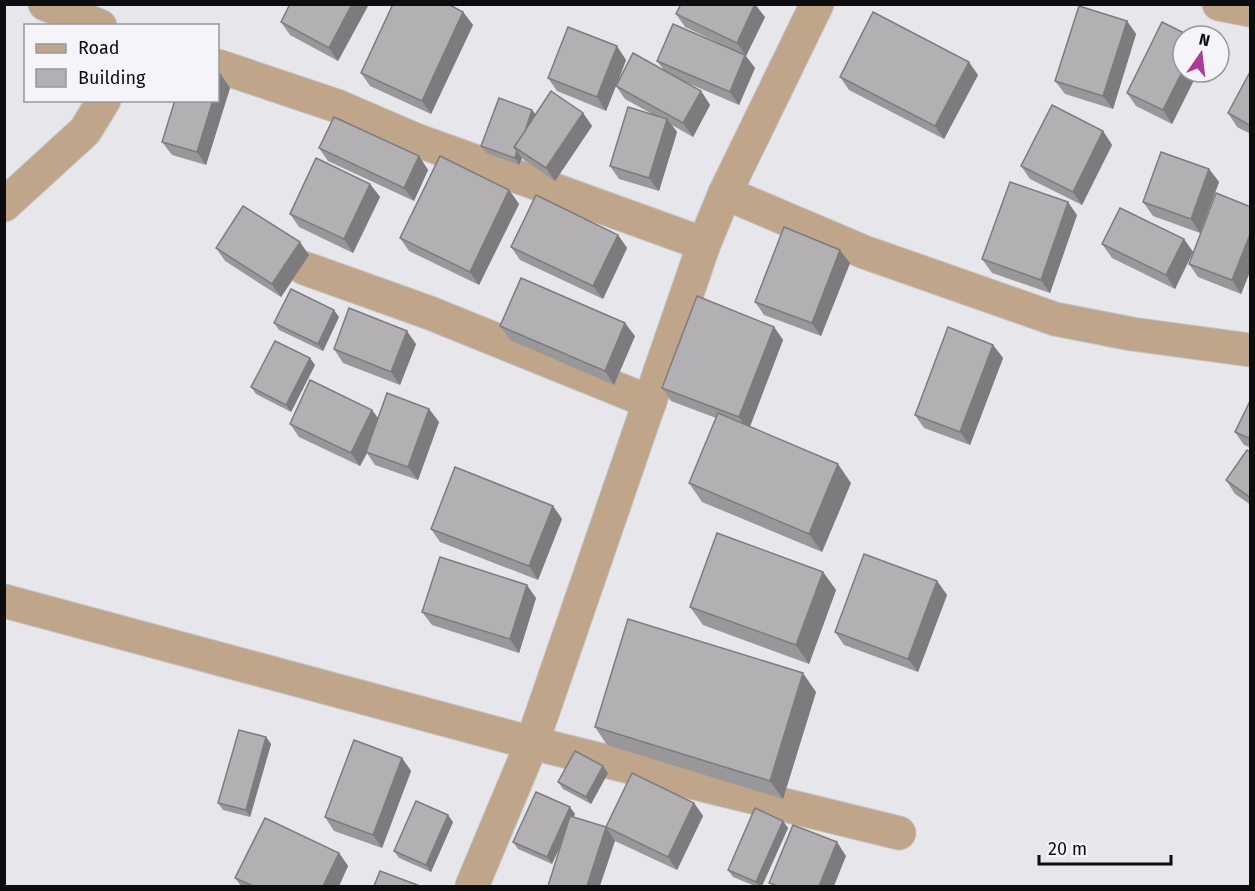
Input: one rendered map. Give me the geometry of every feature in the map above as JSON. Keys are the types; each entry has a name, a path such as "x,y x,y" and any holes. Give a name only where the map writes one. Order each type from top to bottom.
{"street":[{"path":"45,4 95,24"},
{"path":"472,886 532,743 704,244 725,194 817,4"},
{"path":"1219,4 1251,10"},
{"path":"219,66 337,106 416,140 704,244"},
{"path":"4,205 85,131 103,102"},
{"path":"725,194 864,252 1055,319 1132,334 1251,350"},
{"path":"304,268 430,313 650,402"},
{"path":"4,601 532,743 898,833"}],"building":[{"path":"290,4 352,4 329,48 281,22"},
{"path":"393,4 448,4 463,12 422,101 361,73"},
{"path":"681,4 755,4 737,43 676,14"},
{"path":"1079,6 1127,21 1103,96 1055,81"},
{"path":"873,12 969,62 935,126 840,77"},
{"path":"1162,22 1171,26 1171,84 1176,84 1163,110 1127,93"},
{"path":"673,24 745,55 730,92 657,61"},
{"path":"568,27 617,46 597,97 548,78"},
{"path":"633,53 701,91 683,123 616,86"},
{"path":"1251,70 1251,126 1228,113"},
{"path":"551,91 583,113 546,168 514,147"},
{"path":"499,98 532,110 525,131 514,147 517,151 515,158 481,146"},
{"path":"174,102 212,102 197,152 162,142"},
{"path":"1052,105 1103,131 1073,192 1021,166"},
{"path":"628,107 667,119 649,178 610,166"},
{"path":"334,117 419,156 404,188 319,148"},
{"path":"1161,152 1209,169 1191,219 1143,202"},
{"path":"440,156 509,190 470,272 400,238"},
{"path":"316,158 370,184 344,239 290,214"},
{"path":"1010,182 1068,202 1041,280 982,259"},
{"path":"1216,193 1251,207 1251,232 1232,280 1189,264"},
{"path":"536,195 618,235 593,286 511,247"},
{"path":"243,206 300,242 272,284 216,248"},
{"path":"1120,208 1184,239 1166,275 1102,244"},
{"path":"784,227 840,250 812,323 755,302"},
{"path":"521,278 625,323 605,371 500,326"},
{"path":"291,289 334,310 318,344 274,323"},
{"path":"697,296 774,327 739,417 662,388"},
{"path":"349,308 407,331 391,372 334,349"},
{"path":"948,327 993,345 960,432 915,415"},
{"path":"275,341 310,358 286,405 251,387"},
{"path":"310,380 372,410 351,453 290,424"},
{"path":"387,393 429,409 408,467 366,452"},
{"path":"1251,399 1251,439 1235,432"},
{"path":"718,413 838,464 809,534 689,483"},
{"path":"1247,450 1251,453 1251,498 1226,480"},
{"path":"455,467 553,506 529,566 431,529"},
{"path":"717,533 823,572 796,645 690,607"},
{"path":"864,554 937,581 908,659 835,632"},
{"path":"440,557 527,585 510,639 422,612"},
{"path":"628,619 803,673 770,781 595,727"},
{"path":"239,730 266,737 246,810 218,803"},
{"path":"354,740 402,758 373,835 325,817"},
{"path":"575,751 603,766 586,797 558,782"},
{"path":"632,773 694,803 668,857 606,827"},
{"path":"536,792 570,807 547,857 513,842"},
{"path":"416,801 448,815 426,865 394,851"},
{"path":"755,808 783,821 756,882 728,870"},
{"path":"570,816 606,827 587,886 548,886"},
{"path":"265,818 339,853 323,886 253,886 235,878"},
{"path":"793,825 837,842 819,886 777,886 769,883"},
{"path":"380,871 420,886 374,886"}]}
